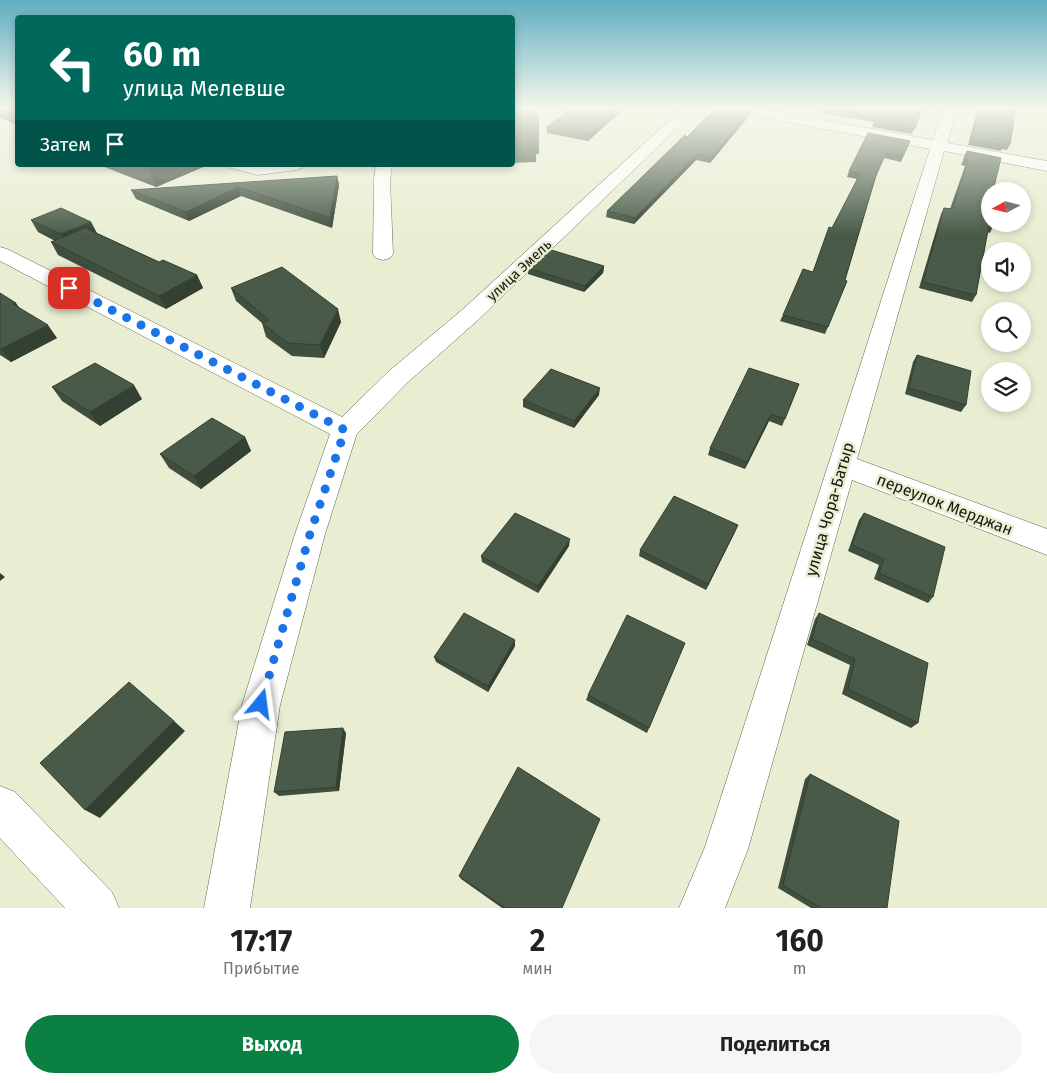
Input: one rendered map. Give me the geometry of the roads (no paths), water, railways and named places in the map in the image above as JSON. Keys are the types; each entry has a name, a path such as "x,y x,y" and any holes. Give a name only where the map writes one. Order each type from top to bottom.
{"street":[{"name":"улица Эмель","path":"345,430 398,377 470,315 646,150"},
{"name":"улица Чора-Батыр","path":"702,908 726,849 844,465 937,150"},
{"path":"962,150 1047,166"},
{"path":"245,167 258,170 281,167"},
{"path":"383,254 382,180 384,167"},
{"path":"0,253 345,430 310,534 261,704 227,908"},
{"name":"переулок Мерджан","path":"844,465 1047,542"},
{"path":"0,807 96,908"}]}
